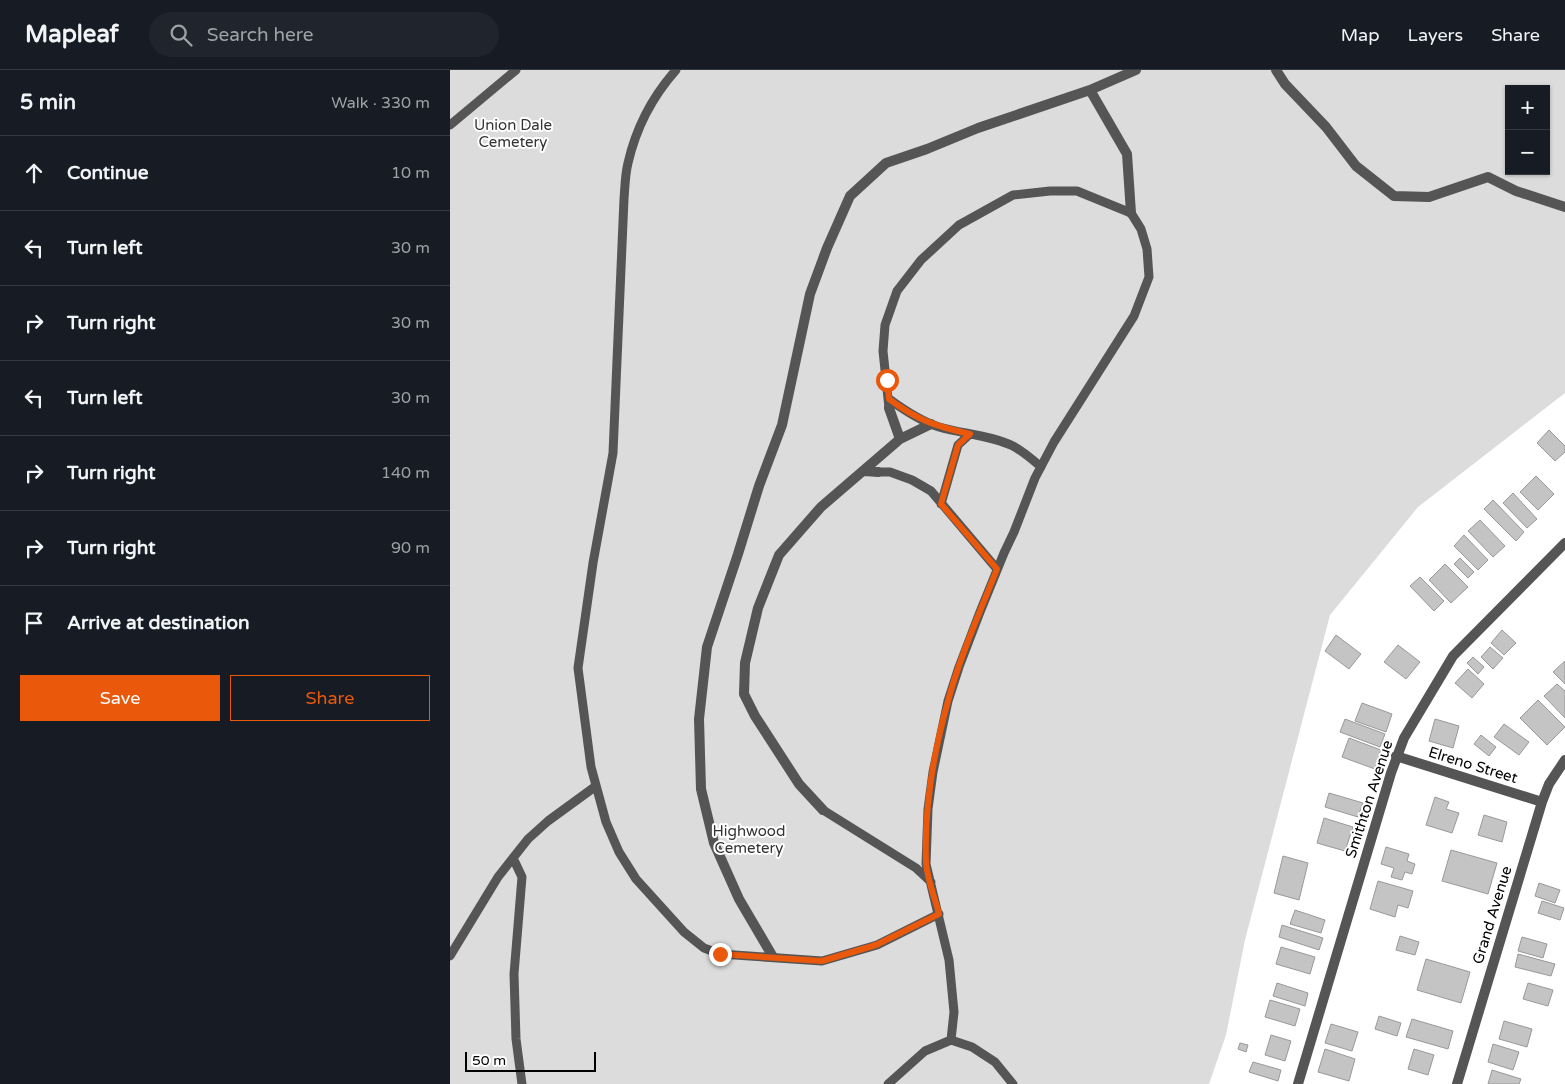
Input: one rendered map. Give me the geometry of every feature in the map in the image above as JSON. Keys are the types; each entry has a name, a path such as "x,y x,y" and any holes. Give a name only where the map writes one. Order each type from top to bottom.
{"street":[{"path":"773,957 739,899 714,843 701,789 699,719 706,647 759,486 782,425 810,294 827,248 850,196 886,163 978,128 1090,90 1136,70"},
{"path":"1276,70 1286,84 1326,127 1356,166 1394,196 1429,197 1488,177 1516,191 1565,207"},
{"path":"1090,90 1127,154 1132,213"},
{"path":"889,404 900,439"},
{"path":"823,810 799,784 755,716 744,694 745,663 758,608 779,555 821,507 900,439 931,424"},
{"path":"865,471 878,472"},
{"name":"Smithton Avenue","path":"1298,1084 1396,756 1404,738 1453,656 1565,544"},
{"name":"Elreno Street","path":"1396,756 1542,802"},
{"name":"Grand Avenue","path":"1458,1084 1542,802 1549,784 1565,760"}],"lane":[{"path":"450,125 516,70"},
{"path":"676,70 655,97 639,125 627,165 613,453 593,563 578,668 591,767 606,822 619,852 642,886 684,932 704,948 720,954 822,961 876,945 939,914"},
{"path":"951,1040 954,1012 949,960 926,864 928,809 948,701 959,667 997,569 1035,478 1041,467 1054,442 1134,316 1148,276 1147,248 1141,229 1132,213 1077,191 1050,191 1013,195 959,225 921,260 897,291 885,324 883,351 889,404 938,427 995,440 1012,446 1041,467"},
{"path":"941,504 958,445 970,434"},
{"path":"878,472 890,472 912,480 931,490 997,569"},
{"path":"450,956 488,894 528,839 548,821 596,786"},
{"path":"823,810 916,868 931,882"},
{"path":"513,858 522,877 514,974 516,1039 522,1084"},
{"path":"888,1084 925,1051 951,1040 972,1047 995,1062 1012,1084"}],"green space":[{"path":"450,70 1565,70 1565,393 1418,507 1330,615 1245,940 1226,1035 1209,1084 450,1084"}],"building":[{"path":"1549,430 1565,446 1565,452 1555,461 1537,443"},
{"path":"1536,476 1554,494 1538,510 1520,492"},
{"path":"1513,493 1537,519 1527,528 1503,503"},
{"path":"1493,500 1524,532 1516,541 1484,509"},
{"path":"1480,520 1505,546 1493,557 1468,531"},
{"path":"1464,535 1488,560 1478,570 1454,546"},
{"path":"1460,558 1474,572 1468,578 1454,564"},
{"path":"1445,564 1468,587 1451,603 1429,580"},
{"path":"1420,577 1444,601 1434,611 1410,586"},
{"path":"1502,630 1516,643 1504,655 1491,643"},
{"path":"1336,635 1361,654 1349,669 1325,651"},
{"path":"1398,645 1420,662 1406,679 1384,662"},
{"path":"1490,647 1503,658 1493,669 1481,657"},
{"path":"1473,657 1484,667 1478,674 1467,663"},
{"path":"1565,661 1565,684 1553,672"},
{"path":"1468,669 1484,684 1472,698 1455,683"},
{"path":"1557,684 1565,691 1565,718 1544,696"},
{"path":"1538,700 1565,727 1547,745 1520,718"},
{"path":"1362,703 1392,714 1386,732 1355,721"},
{"path":"1345,719 1385,734 1380,747 1340,732"},
{"path":"1435,719 1459,726 1453,748 1429,741"},
{"path":"1504,724 1529,742 1519,755 1494,737"},
{"path":"1481,735 1496,747 1489,756 1474,744"},
{"path":"1349,738 1381,750 1375,769 1342,757"},
{"path":"1329,793 1363,803 1358,817 1325,807"},
{"path":"1435,797 1449,802 1446,809 1459,813 1452,833 1426,825"},
{"path":"1484,815 1507,822 1502,842 1478,835"},
{"path":"1324,818 1353,827 1345,851 1317,843"},
{"path":"1386,847 1409,854 1407,861 1415,864 1412,874 1405,872 1402,880 1391,877 1394,868 1381,864"},
{"path":"1451,850 1497,863 1488,894 1442,881"},
{"path":"1283,856 1308,863 1299,900 1274,893"},
{"path":"1378,881 1413,891 1408,908 1398,905 1395,917 1370,909"},
{"path":"1539,883 1560,890 1555,903 1535,896"},
{"path":"1542,901 1564,908 1560,920 1538,913"},
{"path":"1295,910 1325,920 1321,933 1290,924"},
{"path":"1282,925 1323,938 1319,950 1279,937"},
{"path":"1400,936 1419,942 1415,955 1396,950"},
{"path":"1522,937 1547,944 1543,958 1518,951"},
{"path":"1281,947 1315,957 1310,974 1276,964"},
{"path":"1518,954 1555,964 1551,976 1515,967"},
{"path":"1426,959 1470,972 1461,1003 1417,990"},
{"path":"1277,983 1308,993 1305,1006 1273,996"},
{"path":"1528,983 1553,990 1548,1006 1523,999"},
{"path":"1270,1000 1300,1009 1295,1026 1265,1017"},
{"path":"1379,1016 1401,1023 1397,1036 1375,1029"},
{"path":"1412,1019 1453,1031 1448,1049 1406,1037"},
{"path":"1504,1021 1532,1029 1527,1047 1499,1039"},
{"path":"1331,1024 1358,1032 1352,1051 1325,1043"},
{"path":"1271,1035 1291,1041 1285,1061 1265,1055"},
{"path":"1240,1043 1248,1045 1246,1052 1238,1049"},
{"path":"1493,1044 1519,1052 1513,1070 1488,1062"},
{"path":"1325,1049 1355,1059 1349,1081 1318,1072"},
{"path":"1414,1049 1434,1055 1428,1075 1408,1069"},
{"path":"1253,1062 1281,1070 1278,1081 1249,1072"},
{"path":"1492,1070 1521,1079 1519,1084 1488,1084"}],"route":[{"path":"720,954 822,961 876,945 939,914 926,864 928,809 933,772 948,701 959,667 997,569 941,504 958,445 970,434 938,427 898,406 889,399 887,380"}],"park label":[{"name":"Union Dale Cemetery","path":"513,134"},
{"name":"Highwood Cemetery","path":"749,840"}]}
